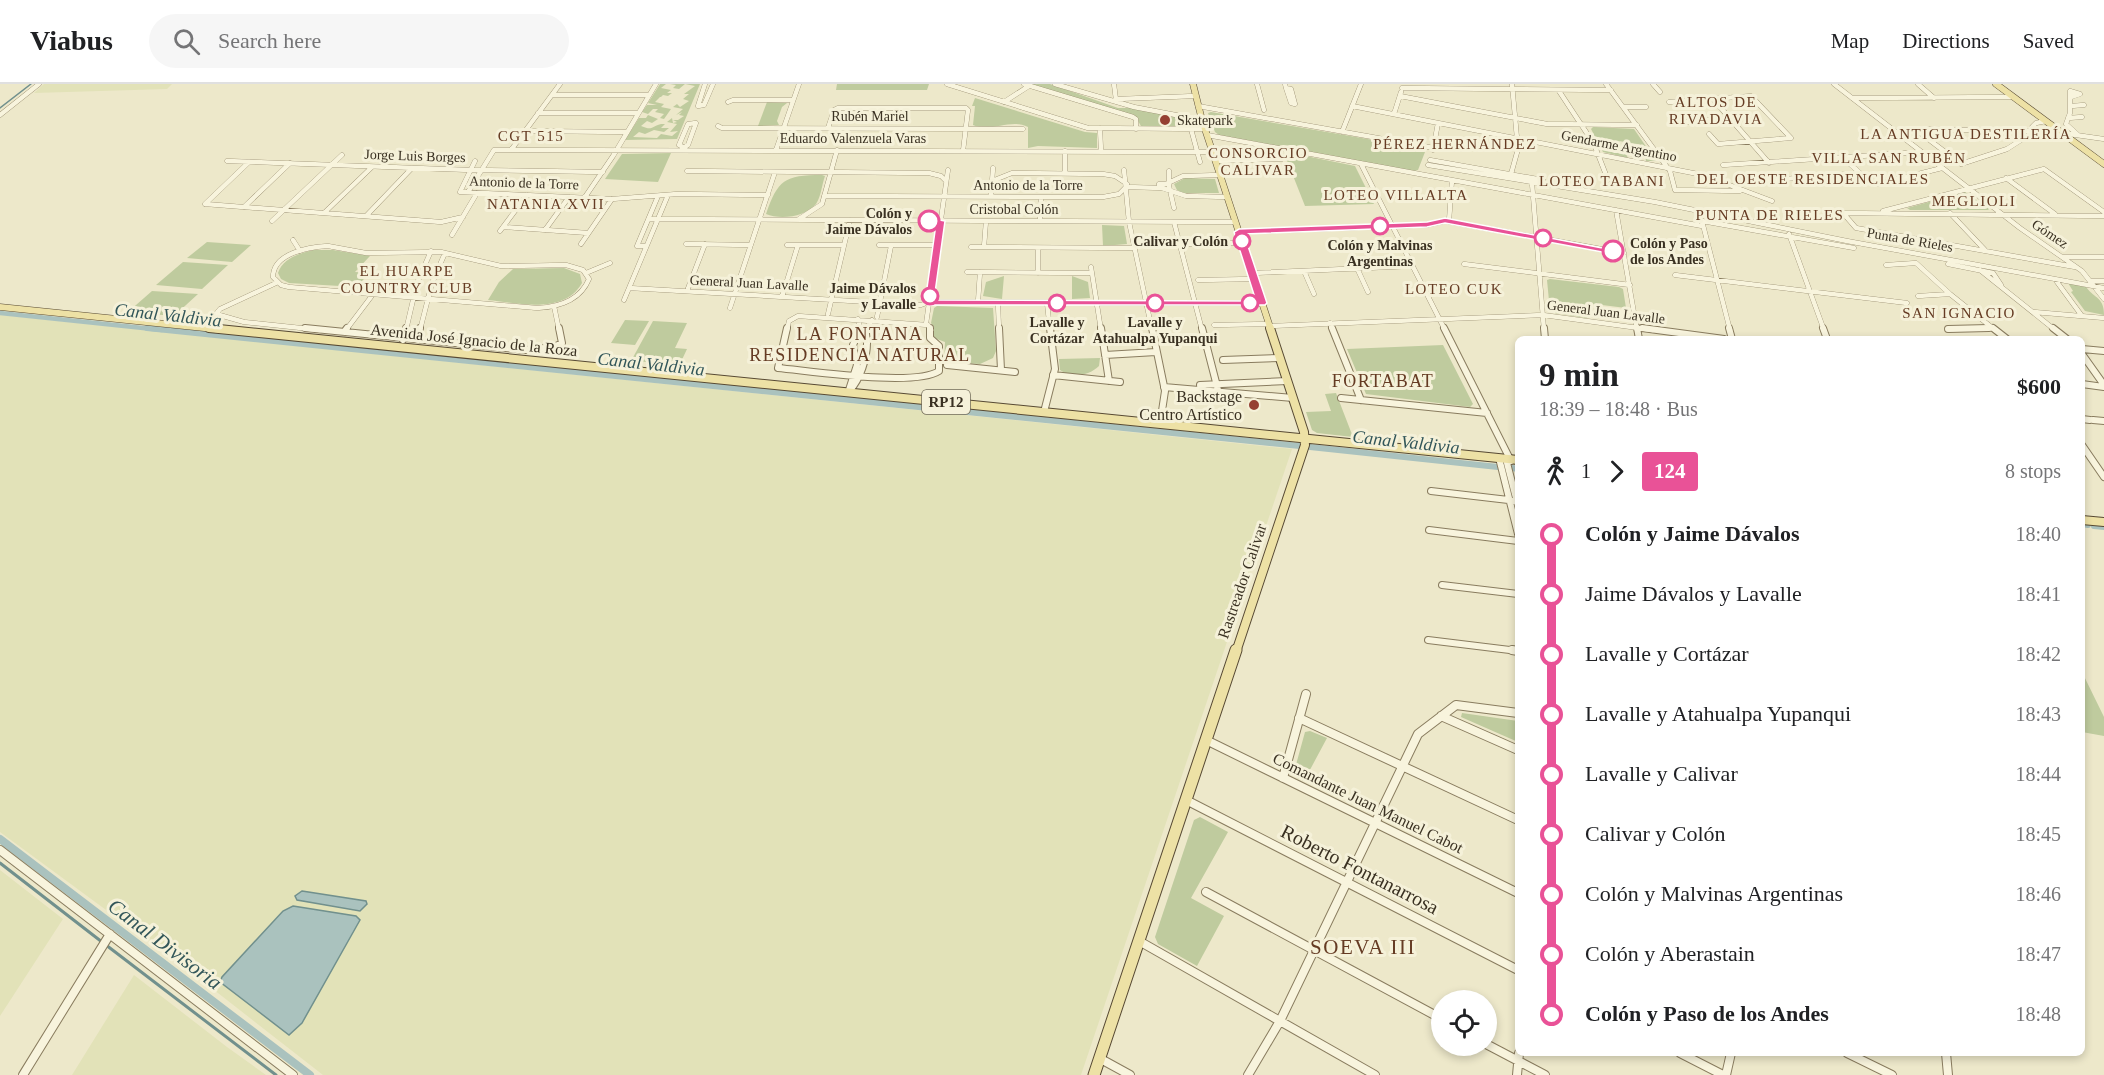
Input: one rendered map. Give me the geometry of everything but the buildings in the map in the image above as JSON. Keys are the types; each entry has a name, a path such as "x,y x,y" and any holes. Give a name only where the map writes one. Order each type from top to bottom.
{"main road":[{"name":"Rastreador Calivar","path":"1094,1075 1303,449 1304,439 1293,398 1191,84"},
{"path":"1996,84 2043,122 2104,164"},
{"name":"Avenida José Ignacio de la Roza","path":"0,307 403,342 1507,463"},
{"path":"2085,518 2104,520"}],"street":[{"path":"0,116 39,84"},
{"path":"511,150 560,84"},
{"path":"585,197 603,172 656,84"},
{"path":"705,84 698,106 705,104 712,84"},
{"path":"776,150 799,84"},
{"path":"947,84 1086,128 1191,129 1424,176 1702,224"},
{"path":"1055,84 1202,120"},
{"path":"1114,84 1116,100"},
{"path":"1257,84 1264,110"},
{"path":"1342,132 1361,84"},
{"path":"1511,174 1518,149 1512,84"},
{"path":"1606,84 1667,168 1675,190 1746,191"},
{"path":"1653,84 1660,92"},
{"name":"Gómez","path":"1834,84 2001,214 2078,268 2104,299"},
{"path":"1918,84 1934,98"},
{"path":"1004,102 1027,85 1133,117 1136,119 1136,129"},
{"path":"1394,114 1403,86 1449,89 1611,90"},
{"path":"1449,89 1450,106"},
{"path":"1559,91 1600,154 1608,180"},
{"path":"552,95 649,95"},
{"path":"1116,100 1195,96"},
{"path":"1400,96 1547,124 1637,125"},
{"path":"1669,102 1751,96 1791,138 1718,144 1709,134"},
{"path":"1852,98 2013,97"},
{"path":"2070,97 2071,106 2066,124 2076,130 2078,135"},
{"path":"1713,99 1770,163"},
{"path":"728,102 793,100"},
{"path":"2071,106 2084,105"},
{"path":"1198,106 1434,148"},
{"name":"Gendarme Argentino","path":"1352,106 1703,175 1772,201"},
{"path":"1623,107 1646,107"},
{"path":"828,128 836,108 966,108 968,110 963,151"},
{"path":"538,113 638,113"},
{"path":"2068,118 2082,117"},
{"path":"1686,122 1730,118"},
{"path":"2032,130 2028,136 2007,149 1963,163 1918,129 2032,130 2037,129 2043,122"},
{"path":"696,123 687,146 682,148 679,145 688,124 696,123"},
{"path":"1424,176 1434,148 1438,123"},
{"name":"Rubén Mariel","path":"718,126 1023,129"},
{"path":"1100,128 1101,151"},
{"path":"1191,129 1200,162"},
{"path":"525,131 626,132"},
{"path":"2062,133 2104,139"},
{"name":"Eduardo Valenzuela Varas","path":"479,171 494,150 615,152 682,148 1212,152"},
{"path":"1215,161 1282,159 1277,148"},
{"path":"793,220 817,209 824,196 837,150"},
{"path":"1065,151 1065,173"},
{"path":"1724,165 1921,152"},
{"path":"272,221 342,155"},
{"path":"1760,181 1860,174 1842,157"},
{"name":"Jorge Luis Borges","path":"227,161 479,171 603,172"},
{"path":"470,170 475,161"},
{"path":"249,162 205,204 441,222 463,217"},
{"path":"1429,162 1544,180"},
{"name":"Punta de Rieles","path":"1429,162 1520,178 1532,183 1655,202 1787,229 2092,283 2104,288"},
{"path":"244,207 290,163"},
{"path":"1361,164 1487,413 1507,463 1515,502 1431,491"},
{"path":"324,213 372,167"},
{"path":"366,216 412,168"},
{"path":"991,196 993,168"},
{"path":"1878,184 1942,168"},
{"path":"1875,213 2044,169 2104,214"},
{"name":"Antonio de la Torre","path":"470,170 460,192 612,199 668,195 768,195"},
{"path":"926,322 948,170"},
{"path":"1124,170 1129,222 1164,387 1160,424"},
{"path":"468,192 479,171"},
{"path":"687,171 929,173 940,176 946,181"},
{"path":"1169,171 1174,208"},
{"path":"730,308 775,172"},
{"path":"992,181 1009,174 1106,174 1118,178 1125,186"},
{"path":"1125,186 1163,184 1183,176 1220,175"},
{"path":"2006,178 2055,215"},
{"path":"1449,221 1452,180"},
{"path":"1532,183 1545,336"},
{"name":"Antonio de la Torre","path":"824,196 1108,197 1119,194 1125,186 1162,188 1186,196 1227,197"},
{"path":"452,235 459,227 467,206 477,193"},
{"path":"527,195 502,229 588,233"},
{"path":"624,300 668,195"},
{"path":"545,230 569,196"},
{"path":"646,246 637,246 658,196"},
{"path":"1040,221 1041,197"},
{"path":"581,244 612,199"},
{"path":"1616,210 1638,336"},
{"path":"2078,268 1856,228 1843,213 2104,214"},
{"path":"1950,213 1986,252"},
{"name":"Cristobal Colón","path":"648,219 1235,222"},
{"path":"828,314 850,220"},
{"path":"1702,224 1706,220 1854,248"},
{"path":"984,248 986,221"},
{"path":"1239,232 1392,226 1449,221 1624,254"},
{"path":"1174,222 1218,387"},
{"path":"1702,224 1731,336"},
{"path":"1787,229 1826,336"},
{"path":"293,240 300,251"},
{"path":"1189,244 1242,243"},
{"path":"686,244 751,245"},
{"path":"687,291 705,244"},
{"path":"787,245 844,245"},
{"path":"782,297 798,245"},
{"path":"879,246 937,245"},
{"path":"328,246 366,253 431,251 445,252 484,264 573,266 586,273 589,279 582,293 570,301 554,306 532,308 288,287 276,283 272,276 275,267 283,259 300,251 328,246"},
{"path":"856,376 867,345 865,330 874,318 879,303 891,246"},
{"path":"971,247 1134,248"},
{"path":"1038,248 1038,273"},
{"path":"403,342 417,283 431,251"},
{"path":"403,342 418,333 445,252"},
{"path":"2063,257 2104,257"},
{"path":"586,273 610,263"},
{"path":"1886,265 1916,263 1950,294 2004,336"},
{"path":"1464,264 1630,285"},
{"path":"1948,264 1993,273 2006,293"},
{"path":"1198,280 1304,271 1413,266"},
{"path":"1358,268 1368,292"},
{"path":"967,272 1038,273 1091,270 1109,381"},
{"path":"1980,270 2006,293 2063,336"},
{"path":"1304,271 1314,294"},
{"path":"978,302 980,272"},
{"path":"1675,275 1907,303"},
{"path":"2092,283 2104,281"},
{"path":"2057,282 2082,316"},
{"path":"276,283 220,309 216,314 244,322 344,332 403,342 515,349 561,345 563,341 554,306"},
{"name":"General Juan Lavalle","path":"629,288 921,305 929,302 1262,303"},
{"path":"344,332 374,293"},
{"path":"1918,296 1950,294"},
{"path":"998,303 1001,370"},
{"path":"1044,412 1054,369 1047,303"},
{"path":"2031,312 2104,318"},
{"name":"General Juan Lavalle","path":"1214,326 1543,315 1702,336"},
{"path":"803,316 874,318 926,322 930,327 930,338 939,346 940,367 935,374 926,377 907,375 895,379 856,376 781,369 777,364 789,321 793,318 803,316"},
{"path":"849,391 854,387 856,376 857,365 853,345 860,330 858,319"},
{"path":"1330,323 1361,400"},
{"path":"1948,329 1995,328"},
{"path":"2085,349 2104,351"},
{"path":"1105,355 1156,352"},
{"path":"1223,360 1280,358"},
{"path":"2085,358 2104,386"},
{"path":"947,365 1015,372"},
{"path":"1053,375 1120,382"},
{"path":"1164,387 1218,387 1287,381"},
{"path":"2085,384 2104,386"},
{"path":"1218,387 1293,398"},
{"path":"1341,398 1487,413"},
{"path":"2085,419 2104,421"},
{"path":"2085,449 2104,477"},
{"path":"1429,531 1515,541"},
{"path":"1442,585 1515,594"},
{"path":"1428,640 1515,651"},
{"path":"1283,778 1306,694"},
{"path":"1248,1075 1280,1021 1315,951 1418,734 1456,705 1515,713"},
{"path":"1442,716 1515,749"},
{"path":"1299,718 1515,819"},
{"name":"Comandante Juan Manuel Cabot","path":"1206,740 1515,891"},
{"name":"Roberto Fontanarrosa","path":"1186,800 1515,968"},
{"path":"0,850 293,1075"},
{"path":"1206,892 1431,1013"},
{"path":"23,1075 110,934"},
{"path":"1139,940 1375,1075"},
{"path":"1497,1048 1515,1055"},
{"path":"1686,1056 1725,1075 1730,1056"},
{"path":"1853,1056 1892,1075"},
{"path":"1946,1056 1948,1075"},
{"path":"1517,1075 1519,1057 1545,1075"},
{"path":"1100,1058 1130,1075"}],"green space":[{"path":"44,84 172,84 167,89 34,93"},
{"path":"660,84 666,84 661,88 671,90 667,93 672,93 668,96 663,95 655,102 664,104 661,107 671,109 664,119 660,118 664,114 655,112 658,109 653,109 648,114 642,112 647,105 657,105 648,103"},
{"path":"670,84 685,84 679,89 673,88 676,85"},
{"path":"685,84 700,84 677,139 625,140 639,118 646,118 648,115 658,119 652,123 647,121 641,126 650,128 665,124 661,128 669,128 664,132 654,130 645,134 639,132 633,137 657,138 661,134 672,136 678,131 670,132 677,124 667,122 672,118 673,123 677,122 673,120 684,116 679,115 682,112 676,115 683,109 673,107 677,104 680,107 689,101 683,99 689,94 684,94 695,86"},
{"path":"837,84 929,84 927,90 836,90"},
{"path":"1028,84 1050,84 1118,108 1132,108 1197,120 1198,126 1141,126 1135,116"},
{"path":"975,98 1085,132 1097,133 1097,148 1038,146 1028,148 1028,127 1015,124 987,127 973,125 975,106 972,106"},
{"path":"767,102 787,103 782,107 777,121 779,125 758,126"},
{"path":"1208,113 1420,148 1425,152 1418,170 1414,171 1219,135 1215,132"},
{"path":"1593,127 1634,129 1656,161 1646,161 1643,145 1619,141 1628,158 1603,152 1591,129"},
{"path":"671,153 658,182 605,179 622,154"},
{"path":"1284,153 1355,166 1374,204 1305,206"},
{"path":"799,176 825,176 820,194 812,208 792,216 778,217 766,214 774,194 784,182"},
{"path":"1185,178 1215,179 1219,193 1182,193 1174,184"},
{"path":"1965,192 1989,209 1910,210 1907,208"},
{"path":"1102,225 1124,226 1127,244 1103,246"},
{"path":"207,242 251,245 232,262 187,258"},
{"path":"314,250 333,250 370,256 355,272 369,273 357,287 289,283 281,279 278,273 288,260"},
{"path":"183,262 228,265 202,289 156,285"},
{"path":"564,268 580,274 582,283 564,300 539,305 488,300 499,282 513,269"},
{"path":"1004,276 1002,299 983,296 986,282"},
{"path":"1072,276 1088,282 1090,298 1072,299"},
{"path":"1547,280 1619,287 1623,289 1626,308 1594,304 1585,307 1587,318 1554,313 1550,311"},
{"path":"2068,283 2086,287 2101,301 2104,315 2085,311 2071,292 2073,291"},
{"path":"152,291 198,294 174,316 128,312"},
{"path":"937,306 993,308 996,351 993,358 980,364 944,362 945,342 934,338 934,327 931,323 934,308"},
{"path":"0,315 1292,449 1081,1075 323,1075 200,979 0,832"},
{"path":"625,320 649,321 635,345 611,343"},
{"path":"653,321 687,323 675,348 687,349 680,364 631,361"},
{"path":"1443,345 1473,404 1470,407 1366,394 1347,349"},
{"path":"1100,358 1099,366 1085,374 1075,375 1060,370 1059,359"},
{"path":"1336,393 1353,437 1317,433 1312,430 1306,412 1331,411 1325,394"},
{"path":"2085,678 2104,717 2104,736 2085,733"},
{"path":"1462,713 1515,721 1515,741 1461,717"},
{"path":"1310,731 1327,738 1304,781 1297,778 1294,772 1305,732"},
{"path":"1200,817 1228,832 1191,898 1224,916 1197,966 1158,944 1155,937 1194,820"},
{"path":"0,870 63,919 0,1016"},
{"path":"134,975 227,1047 266,1075 72,1075"}],"water":[{"path":"302,891 366,901 367,904 360,911 297,900 295,896"},
{"path":"293,906 356,916 360,920 302,1023 289,1035 220,982 222,977 283,911"}],"waterway":[{"path":"0,108 31,84"},
{"name":"Canal Valdivia","path":"0,313 162,330"},
{"name":"Canal Valdivia","path":"147,328 1300,446"},
{"name":"Canal Valdivia","path":"1310,447 1498,467"},
{"name":"Canal Valdivia","path":"2094,526 2104,527"},
{"name":"Canal Divisoria","path":"0,839 310,1075"},
{"path":"0,863 102,942"},
{"path":"106,945 276,1075"}],"bus line":[{"name":"124","path":"929,221 940,221 929,302 1262,303 1239,232 1427,225 1445,221 1613,251"}],"place":[{"name":"Skatepark","path":"1165,120"},
{"name":"Colón y Jaime Dávalos","path":"929,221"},
{"name":"Colón y Malvinas Argentinas","path":"1380,226"},
{"name":"Calivar y Colón","path":"1242,241"},
{"name":"Colón y Paso de los Andes","path":"1613,251"},
{"name":"Jaime Dávalos y Lavalle","path":"930,296"},
{"name":"Lavalle y Cortázar","path":"1057,303"},
{"name":"Lavalle y Atahualpa Yupanqui","path":"1155,303"},
{"name":"Backstage Centro Artístico","path":"1254,405"}],"district":[{"name":"ALTOS DE RIVADAVIA","path":"1716,110"},
{"name":"LA ANTIGUA DESTILERÍA","path":"1966,134"},
{"name":"CGT 515","path":"531,136"},
{"name":"PÉREZ HERNÁNDEZ","path":"1455,144"},
{"name":"VILLA SAN RUBÉN","path":"1889,158"},
{"name":"CONSORCIO CALIVAR","path":"1258,162"},
{"name":"DEL OESTE RESIDENCIALES","path":"1813,179"},
{"name":"LOTEO TABANI","path":"1602,181"},
{"name":"LOTEO VILLALTA","path":"1396,195"},
{"name":"MEGLIOLI","path":"1974,201"},
{"name":"NATANIA XVII","path":"546,204"},
{"name":"PUNTA DE RIELES","path":"1770,215"},
{"name":"EL HUARPE COUNTRY CLUB","path":"407,280"},
{"name":"LOTEO CUK","path":"1454,289"},
{"name":"SAN IGNACIO","path":"1959,313"},
{"name":"LA FONTANA RESIDENCIA NATURAL","path":"860,344"},
{"name":"FORTABAT","path":"1383,381"},
{"name":"SOEVA III","path":"1363,947"}]}
